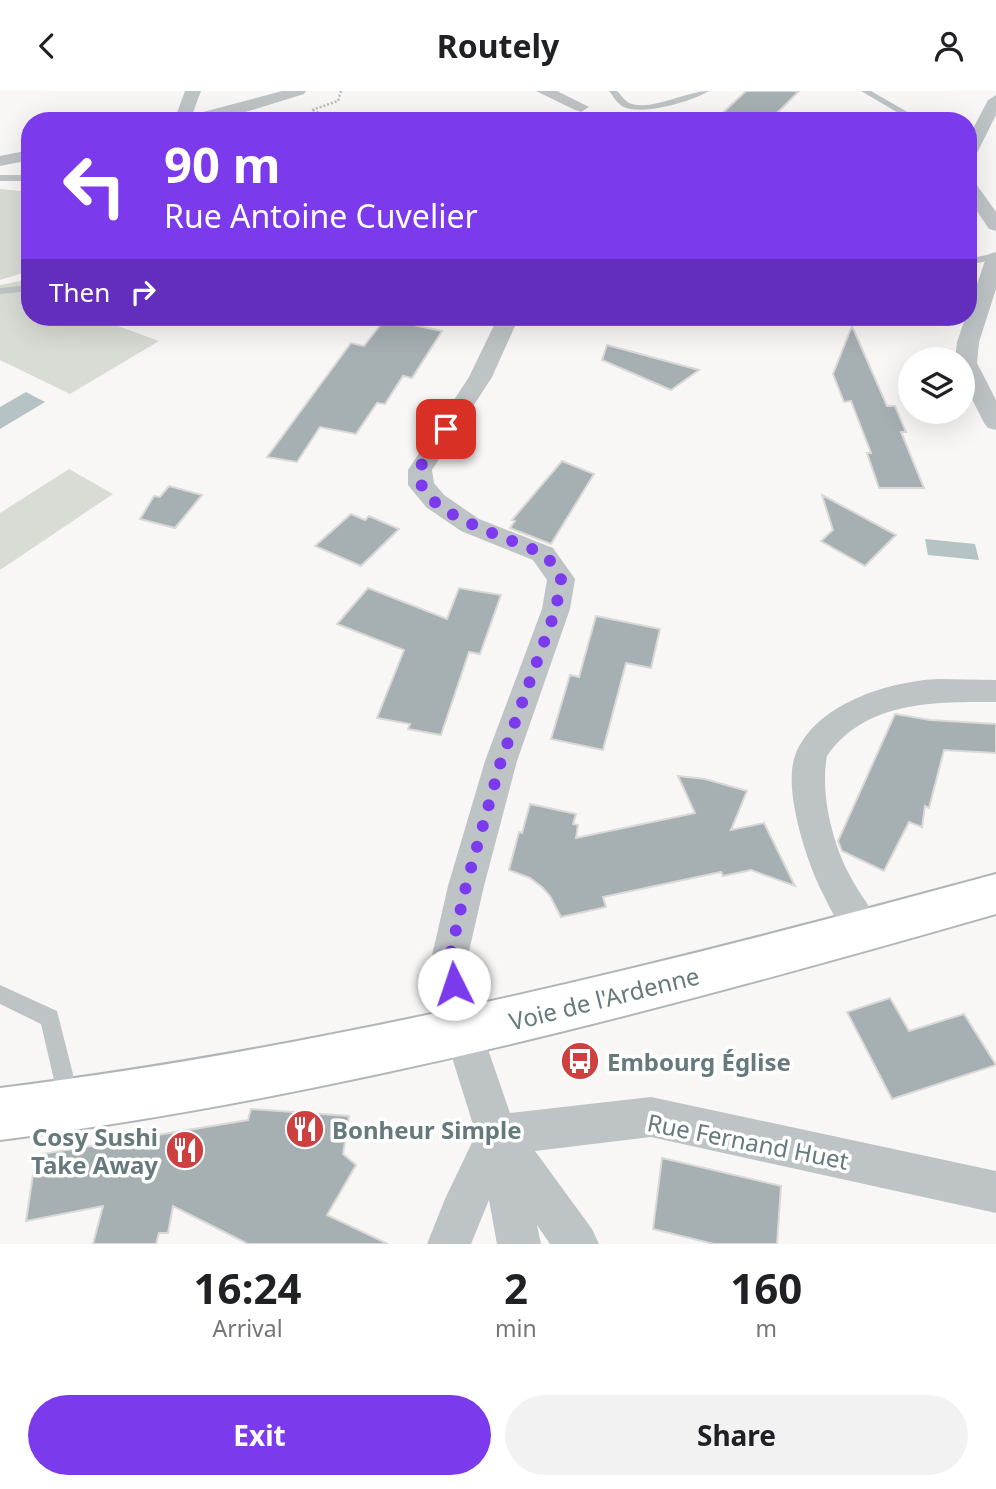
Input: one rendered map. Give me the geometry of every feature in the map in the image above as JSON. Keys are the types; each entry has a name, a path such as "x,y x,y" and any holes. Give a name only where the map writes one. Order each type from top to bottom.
{"main road":[{"name":"Voie de l'Ardenne","path":"0,1114 173,1090 463,1032 613,997 996,894"}],"street":[{"path":"183,112 193,91"},
{"path":"230,112 298,91"},
{"path":"544,91 581,112"},
{"path":"586,112 597,91"},
{"path":"977,135 996,100"},
{"path":"0,161 21,157"},
{"path":"977,198 996,225"},
{"path":"977,315 996,257"},
{"path":"505,326 499,346 474,390 432,448 420,470 421,485 435,501 470,525 543,554 561,579 556,609 501,761 466,886 449,960 463,1032 498,1136 519,1244"},
{"path":"973,326 966,363 996,423"},
{"path":"865,931 831,874 811,802 810,759 819,740 838,722 904,694 996,691"},
{"name":"Rue Fernand Huet","path":"498,1136 651,1117 996,1192"},
{"path":"449,1244 460,1214 498,1136"},
{"path":"498,1136 577,1244"}],"lane":[{"path":"613,91 625,105 641,108 705,91"},
{"path":"866,91 903,112"},
{"path":"0,178 21,178"},
{"path":"977,259 996,257"},
{"path":"0,291 21,289"},
{"path":"0,994 50,1018 69,1105"}],"path":[{"path":"313,110 317,112"}],"shaded area":[{"path":"0,189 21,191 21,274 0,280"},
{"path":"21,281 21,326 118,326 159,341 70,394 0,360 0,285"},
{"path":"26,392 45,402 0,429 0,407"},
{"path":"69,469 113,494 0,570 0,513"},
{"path":"925,539 975,544 979,560 928,555"}],"building":[{"path":"746,91 799,91 778,112 724,112"},
{"path":"380,326 418,326 442,331 412,378 403,376 385,404 377,403 356,434 320,427 297,462 267,457 351,343 364,346"},
{"path":"852,326 887,406 895,406 898,424 903,424 906,432 901,432 924,488 879,488 867,453 871,453 851,401 844,402 833,374"},
{"path":"607,345 699,370 671,390 602,360"},
{"path":"562,461 594,474 551,544 510,528 515,521 512,520"},
{"path":"169,486 202,495 175,528 140,519 154,496 160,497"},
{"path":"822,495 896,535 865,566 821,541 833,530"},
{"path":"351,514 365,520 369,516 399,529 361,566 315,546"},
{"path":"368,588 447,619 459,588 501,595 480,654 469,652 441,735 408,729 410,724 377,718 404,650 337,624"},
{"path":"596,616 660,629 651,668 626,663 603,750 551,739 570,675 579,677"},
{"path":"895,714 930,720 996,724 996,753 944,750 929,808 925,806 922,827 909,822 884,871 842,851 838,841"},
{"path":"678,776 705,779 747,791 731,830 764,823 795,886 751,870 723,876 721,872 603,897 606,907 561,917 542,887 530,878 509,870 530,804 576,814 573,824 578,825 576,838 695,813"},
{"path":"890,998 909,1031 964,1014 996,1065 892,1099 847,1012"},
{"path":"251,1109 349,1116 343,1154 356,1165 327,1215 388,1244 248,1244 173,1206 168,1233 159,1233 156,1244 93,1244 103,1206 26,1221 36,1155 248,1120"},
{"path":"662,1158 781,1186 777,1244 714,1244 653,1229"}],"place":[{"name":"Embourg Église","path":"580,1061"},
{"name":"Bonheur Simple","path":"305,1129"},
{"name":"Cosy Sushi Take Away","path":"185,1150"}],"route":[{"path":"446,429 420,470 421,485 435,501 470,525 543,554 554,565 561,579 556,609 501,761 466,886 449,960 454,984"}]}
